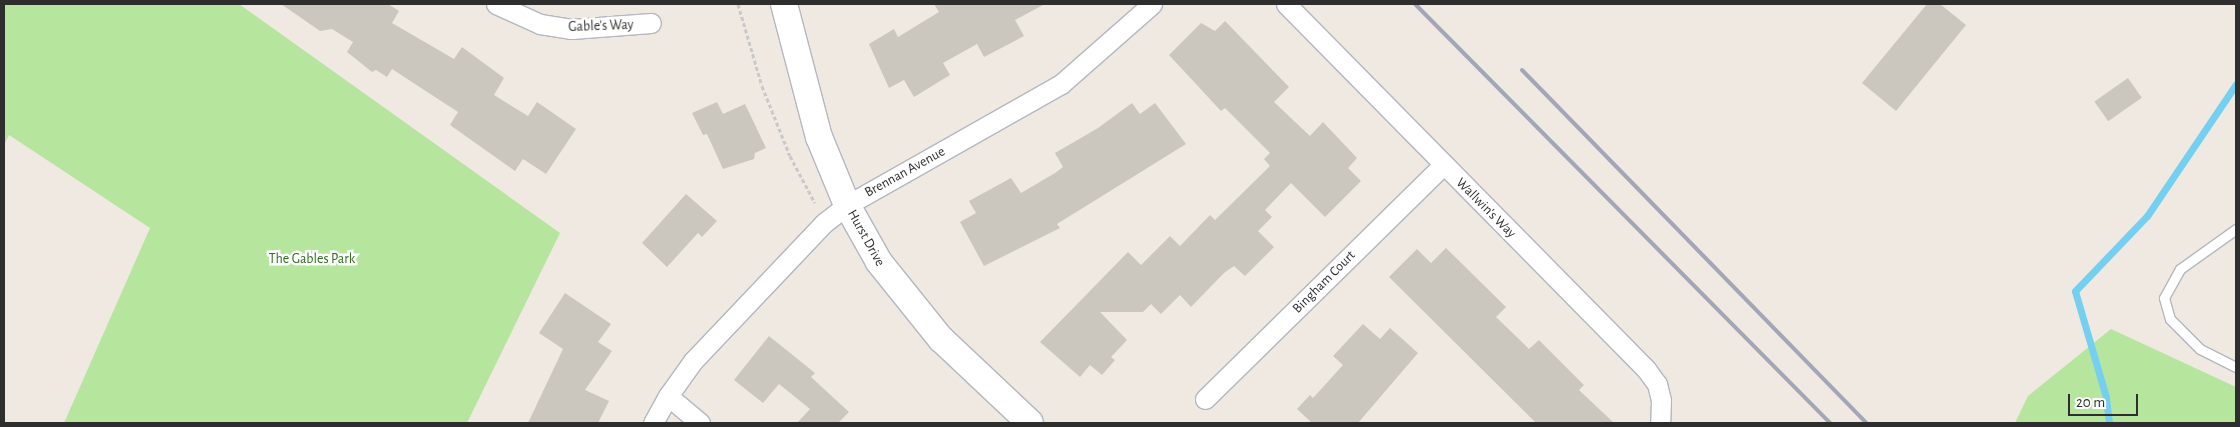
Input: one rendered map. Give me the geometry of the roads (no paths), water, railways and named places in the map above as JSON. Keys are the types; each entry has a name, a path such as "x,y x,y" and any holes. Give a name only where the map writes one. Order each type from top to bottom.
{"street":[{"name":"Gable's Way","path":"496,4 540,24 572,29 651,23"},
{"name":"Hurst Drive","path":"784,4 808,105 847,205 879,262 918,315 1030,423"},
{"name":"Brennan Avenue","path":"653,423 668,396 693,361 824,223 847,205 1061,84 1152,4"},
{"name":"Wallwin's Way","path":"1286,4 1646,369 1656,384 1660,400 1660,423"},
{"name":"Bingham Court","path":"1205,399 1443,165"},
{"path":"668,396 700,423"}],"lane":[{"path":"2236,229 2180,269 2164,298 2170,319 2200,349 2236,367"}],"waterway":[{"path":"2109,423 2106,397 2075,291 2147,216 2236,84"}],"railway":[{"path":"1415,4 1830,423"},
{"path":"1522,70 1866,423"}],"park label":[{"name":"The Gables Park","path":"312,259"}]}
